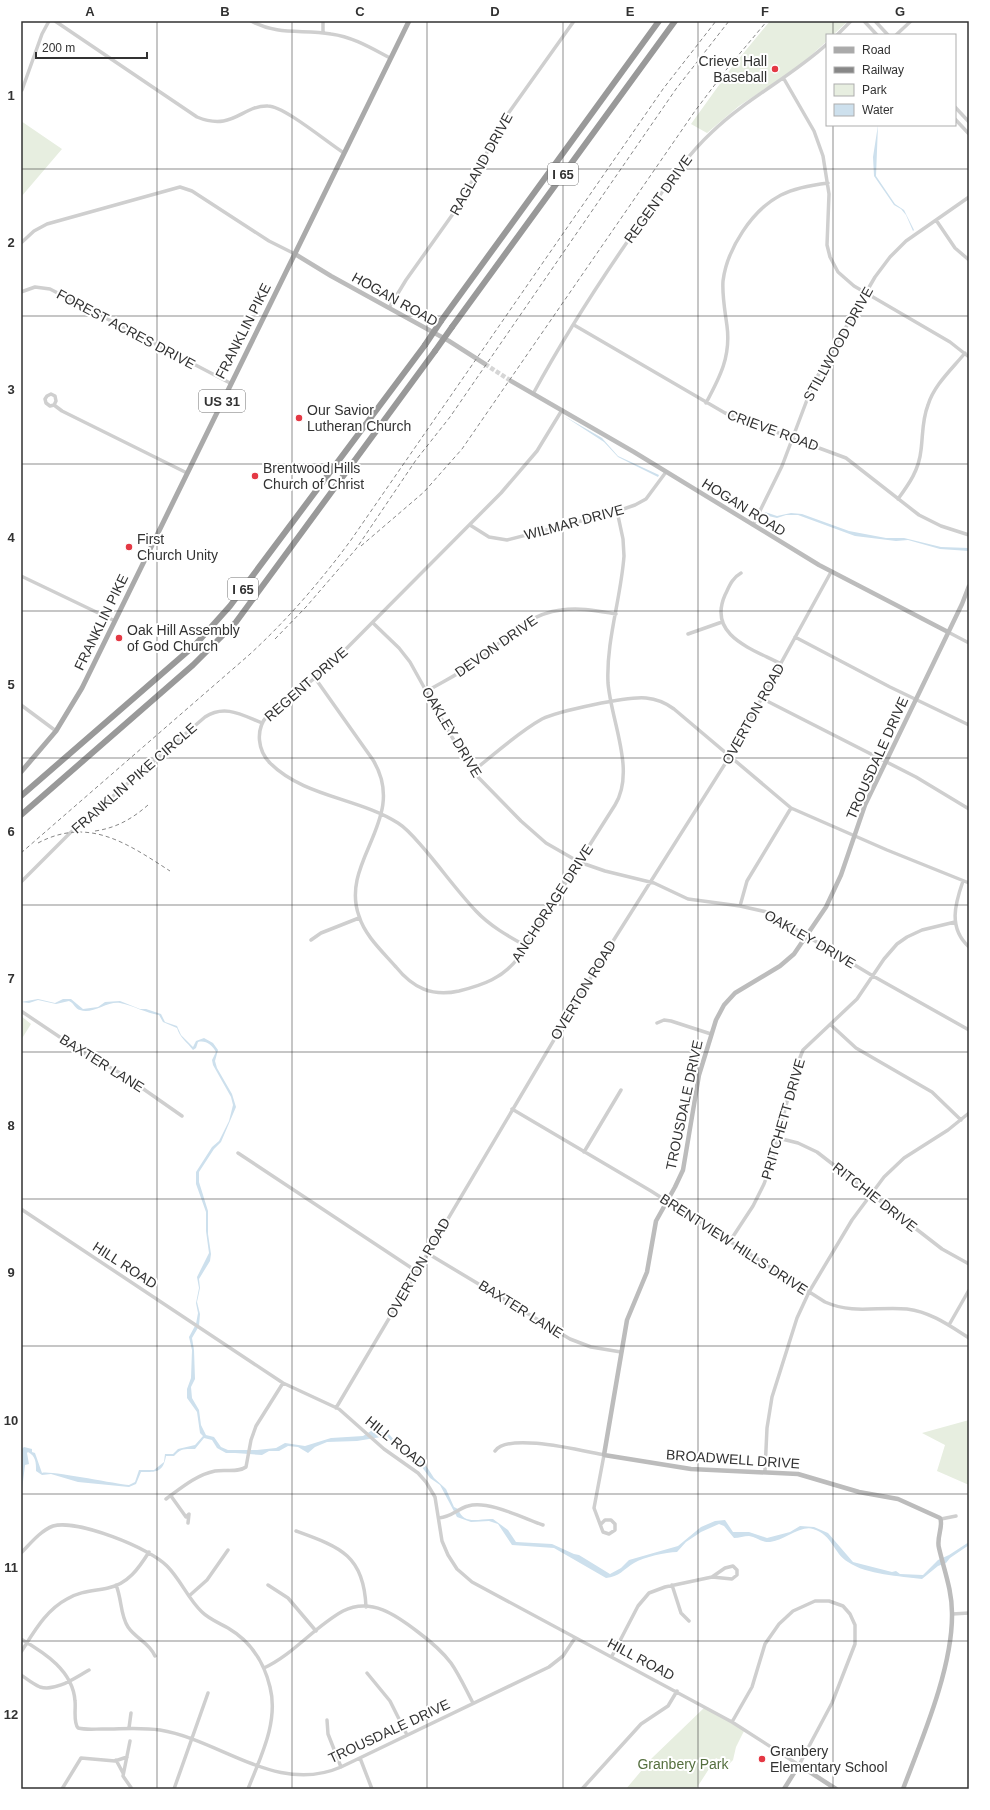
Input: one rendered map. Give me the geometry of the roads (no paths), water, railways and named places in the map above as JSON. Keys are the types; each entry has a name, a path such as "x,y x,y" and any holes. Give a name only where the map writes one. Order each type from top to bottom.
{"highway":[{"name":"I 65","path":"21,796 195,645 230,606 425,344 659,21"},
{"name":"I 65","path":"21,815 178,678 227,632 261,590 675,21"}],"main road":[{"name":"FRANKLIN PIKE","path":"21,772 56,730 80,692 408,21"}],"street":[{"path":"22,90 42,34 49,21"},
{"path":"55,21 197,117 212,121 223,121 236,118 259,107 271,106 285,112 344,153"},
{"path":"251,21 266,28 283,32 335,34 354,40 390,58"},
{"path":"323,21 323,33"},
{"name":"RAGLAND DRIVE","path":"389,308 406,280 460,204 505,118 574,21"},
{"path":"838,34 851,21"},
{"path":"864,21 876,34"},
{"path":"875,21 887,34"},
{"path":"897,34 912,21"},
{"name":"REGENT DRIVE","path":"533,394 610,267 691,153 736,110 784,79 826,45"},
{"path":"784,79 816,136 825,163 828,183 829,208 826,238 829,254 842,277 865,293 950,342 969,357"},
{"path":"956,108 969,122"},
{"path":"956,120 969,134"},
{"path":"706,403 721,376 726,360 728,340 723,287 725,270 734,248 752,220 772,201 794,190 828,183"},
{"path":"21,243 37,229 47,224 180,187 192,191 269,241 295,254"},
{"name":"STILLWOOD DRIVE","path":"753,525 776,481 813,384 881,268 896,250 969,197"},
{"path":"936,220 955,248 969,260"},
{"name":"HOGAN ROAD","path":"295,254 449,341 485,364"},
{"name":"FOREST ACRES DRIVE","path":"21,292 36,287 50,290 230,383"},
{"name":"CRIEVE ROAD","path":"574,325 706,403 741,420 828,450 849,460 922,517 969,535"},
{"path":"898,499 911,481 917,469 921,449 924,417 930,398 965,353"},
{"name":"HOGAN ROAD","path":"511,381 666,472 831,572 969,643"},
{"path":"54,405 62,411 187,472"},
{"name":"REGENT DRIVE","path":"526,946 481,916 409,832 397,822 312,789 293,780 266,759 260,748 259,736 262,723 274,710 315,678 373,623 470,525 530,460 544,442 562,410"},
{"name":"WILMAR DRIVE","path":"470,525 489,538 507,540 618,511 635,505 648,497 666,472"},
{"name":"ANCHORAGE DRIVE","path":"315,678 350,726 379,771 385,794 381,815 356,884 355,901 359,918 368,934 403,976 416,987 434,992 448,993 465,989 496,978 511,968 526,946 618,800 623,785 623,764 611,703 608,667 624,552 618,511"},
{"name":"OVERTON ROAD","path":"336,1408 512,1109 649,882 730,756 763,699 831,572"},
{"path":"741,573 733,579 720,610 725,629 736,640 781,664"},
{"path":"21,576 115,621"},
{"name":"TROUSDALE DRIVE","path":"604,1455 621,1352 629,1314 648,1270 654,1228 677,1184 684,1165 697,1083 711,1034 720,1011 729,998 746,985 788,960 808,936 837,885 865,805 969,586"},
{"name":"DEVON DRIVE","path":"427,691 466,669 513,631 535,617 567,609 616,614"},
{"path":"688,634 722,622"},
{"name":"OAKLEY DRIVE","path":"373,623 406,656 450,734 473,771 535,834 550,846 578,862 649,882 692,901 740,906 770,914 873,976 969,1030"},
{"path":"795,637 969,725"},
{"path":"473,771 544,718 558,713 641,698 663,702 674,709 791,808 854,836 969,883"},
{"path":"763,699 886,761 932,786 969,809"},
{"path":"21,705 56,730"},
{"name":"FRANKLIN PIKE CIRCLE","path":"21,882 70,833 206,716 219,711 229,711 262,723"},
{"path":"740,906 743,890 748,878 791,808"},
{"path":"963,881 955,908 955,922 961,938 969,946"},
{"path":"311,940 321,933 359,918"},
{"name":"PRITCHETT DRIVE","path":"730,1241 759,1195 770,1169 799,1057 809,1044 831,1025 860,996 890,952 904,938 926,928 955,922"},
{"name":"BAXTER LANE","path":"21,1011 82,1052 122,1074 182,1116"},
{"path":"657,1023 671,1021 711,1034"},
{"path":"831,1025 856,1048 932,1092 961,1120"},
{"path":"584,1152 621,1090"},
{"name":"BRENTVIEW HILLS DRIVE","path":"512,1109 667,1201 825,1302 843,1308 861,1311 911,1310 930,1315 969,1338"},
{"path":"765,1471 767,1428 772,1397 797,1318 809,1292 849,1224 870,1193 884,1177 904,1158 961,1120 969,1113"},
{"name":"RITCHIE DRIVE","path":"778,1138 812,1149 946,1252 969,1264"},
{"path":"238,1153 416,1271"},
{"name":"HILL ROAD","path":"21,1209 283,1384 336,1408 423,1479 435,1496 445,1550 452,1563 462,1575 483,1589 612,1656 732,1722 836,1789"},
{"name":"BAXTER LANE","path":"427,1253 570,1339 591,1347 621,1352"},
{"path":"949,1325 969,1290"},
{"path":"166,1500 192,1481 206,1474 221,1470 245,1468 256,1426 283,1384"},
{"name":"BROADWELL DRIVE","path":"496,1451 503,1445 521,1441 691,1469 765,1471 798,1474 859,1492 894,1498 941,1519"},
{"path":"601,1524 604,1520 611,1520 615,1524 615,1529 612,1533 605,1534 601,1530 601,1524 596,1518 594,1508 604,1455"},
{"path":"171,1496 186,1517 189,1514 188,1523"},
{"path":"439,1518 448,1517 470,1505 491,1507 543,1525"},
{"path":"903,1789 947,1662 952,1614 950,1587 938,1541 942,1524 941,1519 956,1516"},
{"path":"21,1553 44,1531 63,1524 82,1527 136,1546 149,1552 168,1567 204,1614 234,1632 248,1644 264,1668 272,1693 270,1727 248,1789"},
{"path":"296,1531 334,1545 351,1559 364,1584 366,1607"},
{"path":"189,1596 208,1580 228,1550"},
{"path":"21,1652 46,1616 61,1602 80,1593 116,1585 133,1574 149,1552"},
{"path":"612,1656 642,1599 656,1590 672,1585 712,1577 732,1579 737,1575 737,1570 735,1567 730,1566 712,1577"},
{"path":"116,1585 120,1595 126,1625 133,1634 150,1646 155,1656"},
{"path":"268,1585 288,1598 316,1631"},
{"path":"672,1585 682,1615 689,1621"},
{"path":"732,1722 752,1687 765,1644 779,1624 793,1611 815,1601 826,1600 840,1604 848,1611 856,1629 856,1641 832,1703 799,1765 784,1789"},
{"path":"264,1668 286,1656 332,1618 346,1610 366,1607 380,1608 393,1613 437,1647 456,1671 473,1703"},
{"path":"952,1614 969,1613"},
{"name":"TROUSDALE DRIVE","path":"69,1680 74,1694 77,1727 87,1729 129,1728 160,1730 190,1739 282,1773 300,1776 322,1774 341,1767 555,1663 565,1654 575,1638"},
{"path":"21,1639 52,1659 69,1680"},
{"path":"21,1675 44,1688 55,1687 89,1670"},
{"path":"367,1673 387,1697 407,1735"},
{"path":"582,1789 641,1724 667,1707 677,1691"},
{"path":"174,1789 190,1739 208,1693"},
{"path":"129,1728 131,1713"},
{"path":"327,1720 326,1731 341,1767"},
{"path":"123,1774 130,1741"},
{"path":"62,1789 80,1758 116,1760 127,1757"},
{"path":"360,1758 372,1789"},
{"path":"116,1760 123,1774 123,1778 132,1789"}],"water":[{"path":"878,126 876,176 895,204 904,210 914,230 913,231 906,215 901,209 894,205 874,176 873,157"},
{"path":"564,416 602,438 618,456 659,475 658,477 618,457 604,442"},
{"path":"765,512 777,516 791,513 802,514 849,531 886,538 904,538 941,547 969,548 969,551 940,549 908,540 896,541 855,536 798,515 786,515 777,518 764,515"},
{"path":"38,999 55,1003 63,999 71,999 83,1009 98,1007 105,1002 120,1001 140,1009 146,1009 161,1014 165,1022 177,1026 181,1035 193,1047 196,1041 204,1038 213,1043 218,1050 215,1061 217,1068 232,1094 236,1107 221,1142 214,1149 199,1172 199,1182 208,1211 208,1234 211,1254 210,1261 199,1279 200,1288 197,1302 200,1314 199,1326 192,1338 195,1379 191,1387 192,1398 199,1410 201,1425 206,1435 214,1437 221,1447 228,1450 257,1450 276,1448 285,1443 305,1446 331,1438 363,1436 371,1431 388,1433 404,1451 416,1456 425,1464 434,1478 446,1489 454,1507 458,1509 464,1518 473,1520 493,1519 508,1530 516,1542 552,1544 579,1555 610,1574 621,1568 629,1560 678,1546 701,1527 715,1521 725,1520 733,1532 749,1532 767,1538 790,1532 800,1526 814,1527 828,1533 853,1562 892,1572 896,1571 900,1574 923,1575 938,1560 969,1542 969,1545 922,1579 864,1570 843,1558 825,1535 813,1529 803,1529 781,1539 767,1542 749,1536 734,1538 724,1526 719,1524 701,1532 686,1542 677,1552 661,1554 643,1559 634,1563 618,1574 606,1578 554,1548 512,1545 498,1524 489,1521 471,1522 457,1517 440,1485 430,1478 419,1463 399,1451 387,1436 357,1441 327,1442 315,1447 308,1453 298,1447 288,1446 279,1451 269,1451 262,1455 226,1453 217,1448 212,1440 204,1438 195,1449 183,1450 174,1456 166,1456 165,1462 161,1469 151,1472 141,1472 136,1484 129,1487 78,1482 51,1474 42,1475 36,1471 36,1463 34,1458 28,1452 29,1464 25,1465 21,1498 21,1450 24,1447 32,1449 32,1452 35,1453 42,1473 56,1473 129,1485 135,1482 139,1470 154,1470 164,1462 165,1454 173,1454 178,1449 195,1445 203,1436 200,1433 197,1412 187,1398 187,1389 191,1378 192,1350 189,1337 196,1324 198,1313 196,1303 199,1288 197,1277 209,1253 206,1231 206,1212 196,1184 196,1172 212,1147 219,1141 229,1121 233,1105 231,1097 213,1065 212,1060 216,1052 213,1047 206,1042 198,1042 196,1048 193,1050 182,1037 177,1028 163,1022 159,1015 120,1003 110,1004 85,1011 78,1009 69,1001 56,1004 38,1000 29,1003 21,1002"}],"tunnel":[{"path":"485,364 511,381"}],"railway":[{"path":"21,853 249,655 277,628 315,586 351,540 663,89 716,21"},
{"path":"275,639 306,607 356,549 416,460 450,417 676,89 729,21"},
{"path":"361,546 424,492 462,449 695,111 726,70 767,21"},
{"path":"95,831 110,828 123,822 136,815 148,805"},
{"path":"38,843 57,835 74,832 91,833 123,843 139,851 170,871"}],"place":[{"name":"Crieve Hall Baseball","path":"775,69"},
{"name":"Our Savior Lutheran Church","path":"299,418"},
{"name":"Brentwood Hills Church of Christ","path":"255,476"},
{"name":"First Church Unity","path":"129,547"},
{"name":"Oak Hill Assembly of God Church","path":"119,638"},
{"name":"Granbery Elementary School","path":"762,1759"}],"park label":[{"name":"Granbery Park","path":"683,1764"}]}
